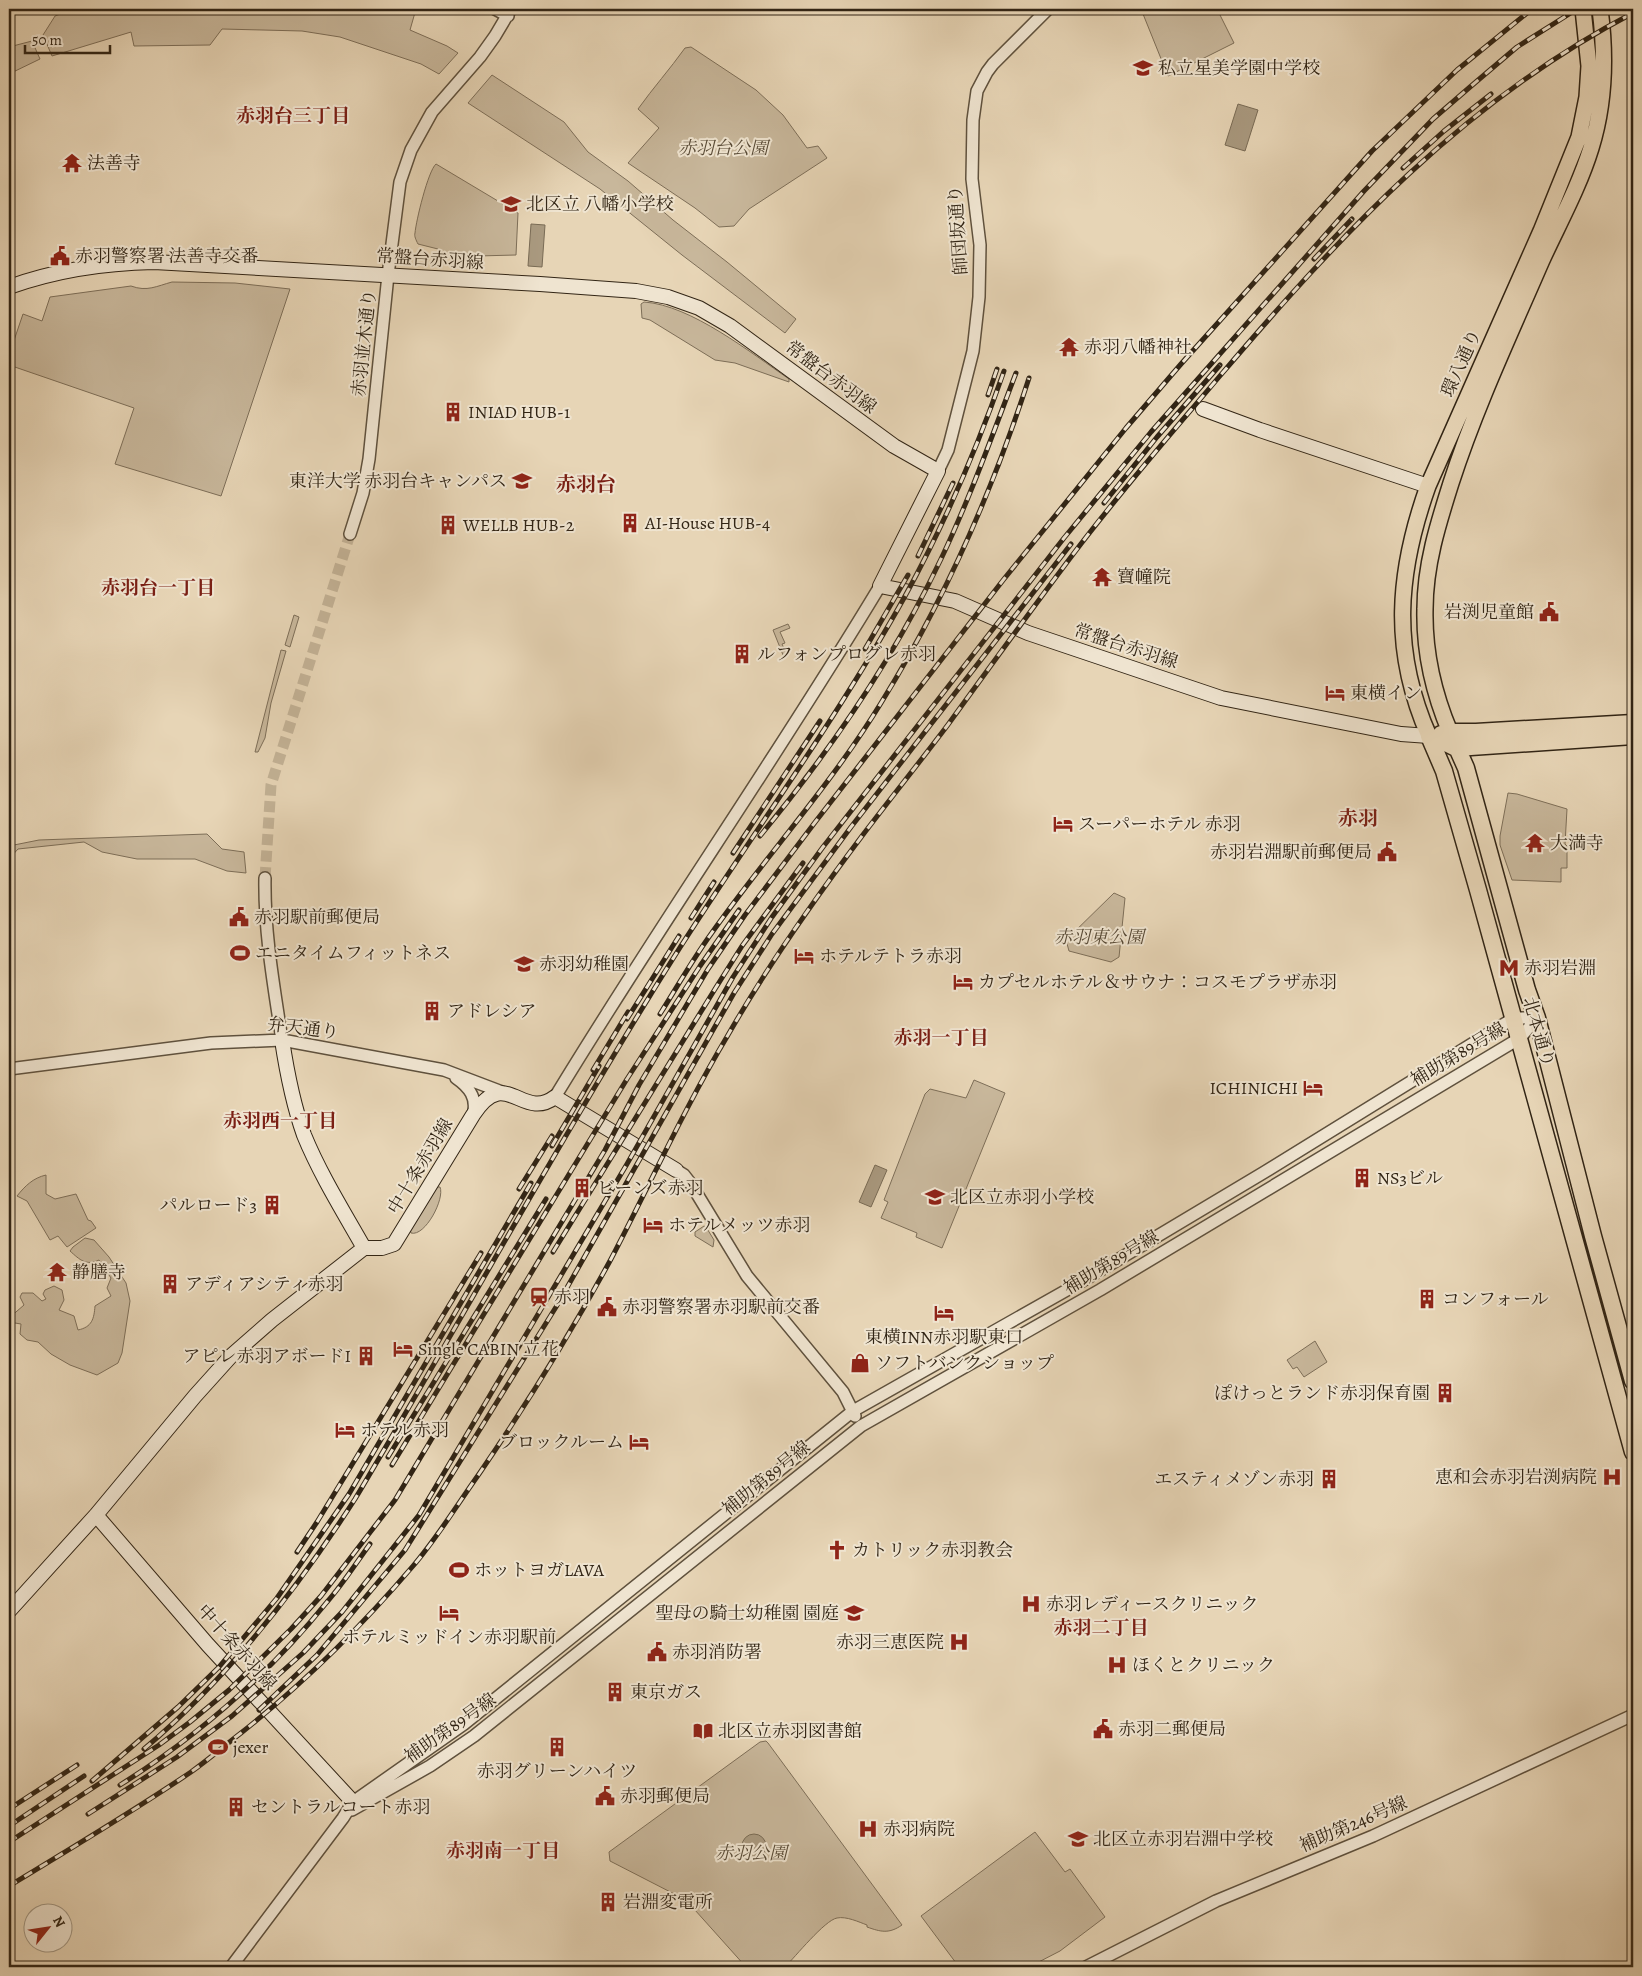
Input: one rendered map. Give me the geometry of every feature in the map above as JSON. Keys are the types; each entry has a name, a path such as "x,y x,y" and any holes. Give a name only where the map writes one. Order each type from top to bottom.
{"highway":[{"path":"1430,736 1450,732 1633,723"},
{"name":"北本通り","path":"1450,732 1466,768 1527,990 1537,1018 1593,1236 1633,1381"},
{"path":"1430,736 1456,748 1633,736"},
{"name":"北本通り","path":"1430,736 1449,788 1520,1038 1633,1452"}],"main road":[{"name":"環八通り","path":"1450,732 1439,707 1429,659 1424,610 1430,555 1474,399 1578,137 1587,97 1590,66 1583,9"},
{"name":"環八通り","path":"1430,736 1417,708 1411,685 1404,639 1403,604 1408,556 1416,519 1428,486 1474,399 1591,149 1600,108 1604,72 1604,36 1600,9"},
{"name":"常盤台赤羽線","path":"9,287 28,280 79,268 135,263 237,266 388,275 636,292 668,297 699,308 730,326 894,446 938,471"},
{"path":"1203,408 1260,430 1428,486"},
{"path":"880,586 938,471"},
{"name":"常盤台赤羽線","path":"880,586 955,601 1028,633 1221,698 1401,734 1430,736"},
{"path":"9,1611 96,1515 195,1396 231,1356 278,1315 364,1248 317,1163 304,1132 289,1083 282,1040"},
{"name":"弁天通り","path":"502,1092 537,1104 550,1101 555,1097"},
{"name":"中十条赤羽線","path":"364,1248 382,1248 394,1244 473,1115 487,1098 502,1092"},
{"path":"555,1097 676,1170"},
{"name":"中十条赤羽線","path":"96,1515 208,1645 353,1802"}],"street":[{"path":"495,9 510,12"},
{"name":"師団坂通り","path":"938,471 948,450 956,422 974,342 980,244 972,179 972,120 977,92 993,64 1048,9"},
{"name":"赤羽並木通り","path":"350,534 370,459 388,275 400,182 411,150 432,112 480,57 510,12"},
{"path":"555,1097 614,1000 821,684 880,586"},
{"path":"265,878 266,920 282,1040"},
{"name":"補助第89号線","path":"230,1967 343,1818 353,1802 464,1724 853,1411 1082,1281 1514,1018 1537,1018"},
{"name":"補助第89号線","path":"343,1818 359,1806 430,1766 474,1736 861,1426 1100,1290 1520,1038 1537,1018"},
{"name":"弁天通り","path":"9,1068 218,1042 282,1040 444,1070 502,1092"},
{"path":"444,1070 469,1089 474,1101 473,1115"},
{"path":"676,1170 684,1175 691,1184 747,1276 843,1392 861,1426"},
{"name":"補助第246号線","path":"1086,1967 1216,1901 1374,1836 1633,1715"}],"green space":[{"path":"73,9 264,9 329,13 330,9 416,9 410,30 447,46 458,53 439,74 421,64 340,37 302,31 222,29 210,45 134,46 131,32 52,56 43,35 55,16"},
{"path":"1141,9 1217,9 1234,43 1168,76"},
{"path":"32,41 40,59 9,74 9,47"},
{"name":"赤羽台公園","path":"691,47 756,90 783,115 807,148 818,146 827,158 749,209 734,226 719,227 695,208 628,163 659,128 638,109 685,48"},
{"path":"492,75 564,122 588,152 628,181 673,220 796,319 785,333 682,255 600,189 468,103"},
{"path":"436,164 518,213 516,255 438,257 438,249 418,244 415,235 418,218 429,176"},
{"path":"172,282 235,283 290,289 221,496 115,464 134,408 9,365 9,355 23,314 42,321 50,297 131,286 137,288 157,287"},
{"path":"644,302 662,305 701,321 757,356 789,379 789,382 735,363 715,360 650,320 642,318 641,304"},
{"path":"294,615 299,617 290,647 285,645"},
{"path":"788,624 790,628 780,632 785,643 782,644 786,653 783,655 773,630"},
{"path":"281,650 286,651 271,703 265,738 258,752 255,752"},
{"path":"1508,793 1567,809 1565,844 1567,846 1567,868 1561,868 1561,882 1512,880 1500,845"},
{"path":"207,834 222,849 244,852 246,873 227,871 195,859 137,859 102,852 84,842 18,849 9,859 9,846 39,840"},
{"name":"赤羽東公園","path":"1114,893 1125,898 1119,957 1111,962 1069,951 1066,940"},
{"path":"974,1080 1005,1093 942,1248 916,1237 917,1233 881,1218 888,1202 884,1200 925,1094 930,1089 966,1098"},
{"path":"46,1175 46,1194 55,1199 76,1194 88,1220 96,1228 67,1247 58,1236 50,1240 27,1201 17,1196 30,1183"},
{"path":"436,1187 440,1187 441,1193 433,1216 422,1229 416,1233 411,1233 410,1229"},
{"path":"704,1226 714,1240 713,1247 695,1236 695,1232"},
{"path":"85,1238 94,1240 109,1257 126,1283 130,1301 122,1353 118,1363 97,1375 70,1365 51,1354 38,1342 27,1340 20,1334 21,1324 9,1322 9,1318 24,1305 20,1297 22,1293 33,1293 42,1301 46,1299 43,1294 45,1290 54,1286 62,1290 64,1300 59,1310 74,1316 78,1330 89,1325 93,1319 95,1306 111,1296 107,1288 111,1278 99,1260 94,1262 83,1261 70,1251"},
{"path":"1315,1341 1327,1362 1304,1377 1297,1367 1293,1369 1287,1360"},
{"name":"赤羽公園","path":"766,1741 902,1925 893,1930 881,1931 852,1920 837,1918 825,1925 785,1967 746,1967 686,1900 610,1861 609,1852 760,1742"},
{"path":"1035,1832 1065,1872 1070,1869 1105,1917 1060,1951 1029,1967 959,1967 921,1916"}],"shaded area":[{"path":"1238,104 1258,110 1245,151 1225,145"},
{"path":"531,224 545,225 542,267 528,266"},
{"path":"875,1165 887,1170 871,1207 859,1202"},
{"path":"754,1834 763,1837 766,1846 763,1855 754,1858 745,1855 742,1846 745,1837"}],"tunnel":[{"path":"265,878 271,785 350,534"}],"railway":[{"path":"9,1842 159,1745 190,1722 229,1690 291,1629 321,1596 395,1500 605,1150 639,1085 708,969 745,915 816,821 1004,579 1126,428 1181,364 1372,151 1457,70 1532,9"},
{"path":"88,1814 177,1757 232,1716 303,1653 342,1612 419,1515 627,1164 733,977 772,917 823,847 1064,538 1151,432 1364,191 1433,119 1470,87 1517,47 1577,9"},
{"path":"9,1886 101,1830 210,1758 309,1675 373,1611 413,1566 439,1533 497,1448 564,1341 611,1259 712,1062 775,958 844,860 947,726 1091,530 1219,377 1311,272 1408,174 1460,129 1514,87 1572,48 1633,13"},
{"path":"1403,168 1444,131 1491,94"},
{"path":"1314,259 1352,219"},
{"path":"1104,503 1157,437 1220,365"},
{"path":"988,395 997,369"},
{"path":"144,1749 204,1693 259,1632 309,1567 355,1499 552,1159 633,1024 703,912 850,690 904,598 933,543 959,486 983,429 1004,371"},
{"path":"760,836 836,737 882,668 923,596 962,513 1016,373"},
{"path":"660,1014 711,934 820,792 862,733 904,664 946,586 983,504 1015,421 1029,378"},
{"path":"918,556 953,483"},
{"path":"259,1710 317,1655 405,1550 556,1307 734,993 772,934 851,827 1071,544"},
{"path":"865,649 908,575"},
{"path":"733,853 820,721"},
{"path":"553,1252 742,946 803,863"},
{"path":"691,918 714,882"},
{"path":"392,1465 627,1079 700,966 739,910"},
{"path":"627,1019 679,936"},
{"path":"593,1070 628,1012"},
{"path":"552,1146 599,1066"},
{"path":"519,1189 552,1136"},
{"path":"92,1781 178,1707 219,1667 277,1598 349,1494 531,1183"},
{"path":"388,1457 546,1199"},
{"path":"297,1552 481,1253"},
{"path":"120,1785 177,1746 257,1679 305,1629 344,1581 370,1544"},
{"path":"9,1809 77,1765"},
{"path":"9,1826 84,1776"}],"place":[{"name":"私立星美学園中学校","path":"1143,68"},
{"name":"法善寺","path":"72,163"},
{"name":"北区立 八幡小学校","path":"511,204"},
{"name":"赤羽警察署 法善寺交番","path":"60,256"},
{"name":"赤羽八幡神社","path":"1069,347"},
{"name":"INIAD HUB-1","path":"453,412"},
{"name":"東洋大学 赤羽台キャンパス","path":"522,481"},
{"name":"AI-House HUB-4","path":"630,523"},
{"name":"WELLB HUB-2","path":"448,525"},
{"name":"寶幢院","path":"1102,577"},
{"name":"岩渕児童館","path":"1549,612"},
{"name":"ルフォンプログレ赤羽","path":"742,654"},
{"name":"東横イン","path":"1335,693"},
{"name":"スーパーホテル 赤羽","path":"1063,824"},
{"name":"大満寺","path":"1535,843"},
{"name":"赤羽岩淵駅前郵便局","path":"1387,852"},
{"name":"赤羽駅前郵便局","path":"239,917"},
{"name":"エニタイムフィットネス","path":"240,953"},
{"name":"ホテルテトラ赤羽","path":"804,956"},
{"name":"赤羽幼稚園","path":"524,964"},
{"name":"赤羽岩淵","path":"1509,968"},
{"name":"カプセルホテル＆サウナ：コスモプラザ赤羽","path":"963,982"},
{"name":"アドレシア","path":"432,1011"},
{"name":"ICHINICHI","path":"1313,1088"},
{"name":"NS3ビル","path":"1362,1178"},
{"name":"ビーンズ赤羽","path":"582,1188"},
{"name":"北区立赤羽小学校","path":"935,1197"},
{"name":"パルロード3","path":"272,1205"},
{"name":"ホテルメッツ赤羽","path":"653,1225"},
{"name":"静膳寺","path":"57,1272"},
{"name":"アディアシティ赤羽","path":"170,1284"},
{"name":"赤羽","path":"539,1297"},
{"name":"コンフォール","path":"1427,1299"},
{"name":"赤羽警察署赤羽駅前交番","path":"607,1307"},
{"name":"東横INN赤羽駅東口","path":"944,1313"},
{"name":"Single CABIN 立花","path":"403,1349"},
{"name":"アピレ赤羽アボードI","path":"366,1356"},
{"name":"ソフトバンクショップ","path":"860,1363"},
{"name":"ぽけっとランド赤羽保育園","path":"1445,1393"},
{"name":"ホテル赤羽","path":"345,1430"},
{"name":"ブロックルーム","path":"639,1442"},
{"name":"恵和会赤羽岩渕病院","path":"1612,1477"},
{"name":"エスティメゾン赤羽","path":"1329,1479"},
{"name":"カトリック赤羽教会","path":"837,1550"},
{"name":"ホットヨガLAVA","path":"459,1570"},
{"name":"赤羽レディースクリニック","path":"1031,1604"},
{"name":"ホテルミッドイン赤羽駅前","path":"449,1613"},
{"name":"聖母の騎士幼稚園 園庭","path":"854,1613"},
{"name":"赤羽三恵医院","path":"959,1642"},
{"name":"赤羽消防署","path":"657,1652"},
{"name":"ほくとクリニック","path":"1117,1665"},
{"name":"東京ガス","path":"615,1692"},
{"name":"赤羽二郵便局","path":"1103,1729"},
{"name":"北区立赤羽図書館","path":"703,1731"},
{"name":"jexer","path":"218,1747"},
{"name":"赤羽グリーンハイツ","path":"557,1747"},
{"name":"赤羽郵便局","path":"605,1796"},
{"name":"セントラルコート赤羽","path":"236,1807"},
{"name":"赤羽病院","path":"868,1829"},
{"name":"北区立赤羽岩淵中学校","path":"1078,1839"},
{"name":"岩淵変電所","path":"608,1902"}],"district":[{"name":"赤羽台三丁目","path":"293,115"},
{"name":"赤羽台","path":"586,484"},
{"name":"赤羽台一丁目","path":"158,587"},
{"name":"赤羽","path":"1358,818"},
{"name":"赤羽一丁目","path":"941,1037"},
{"name":"赤羽西一丁目","path":"280,1120"},
{"name":"赤羽二丁目","path":"1101,1627"},
{"name":"赤羽南一丁目","path":"503,1850"}]}
